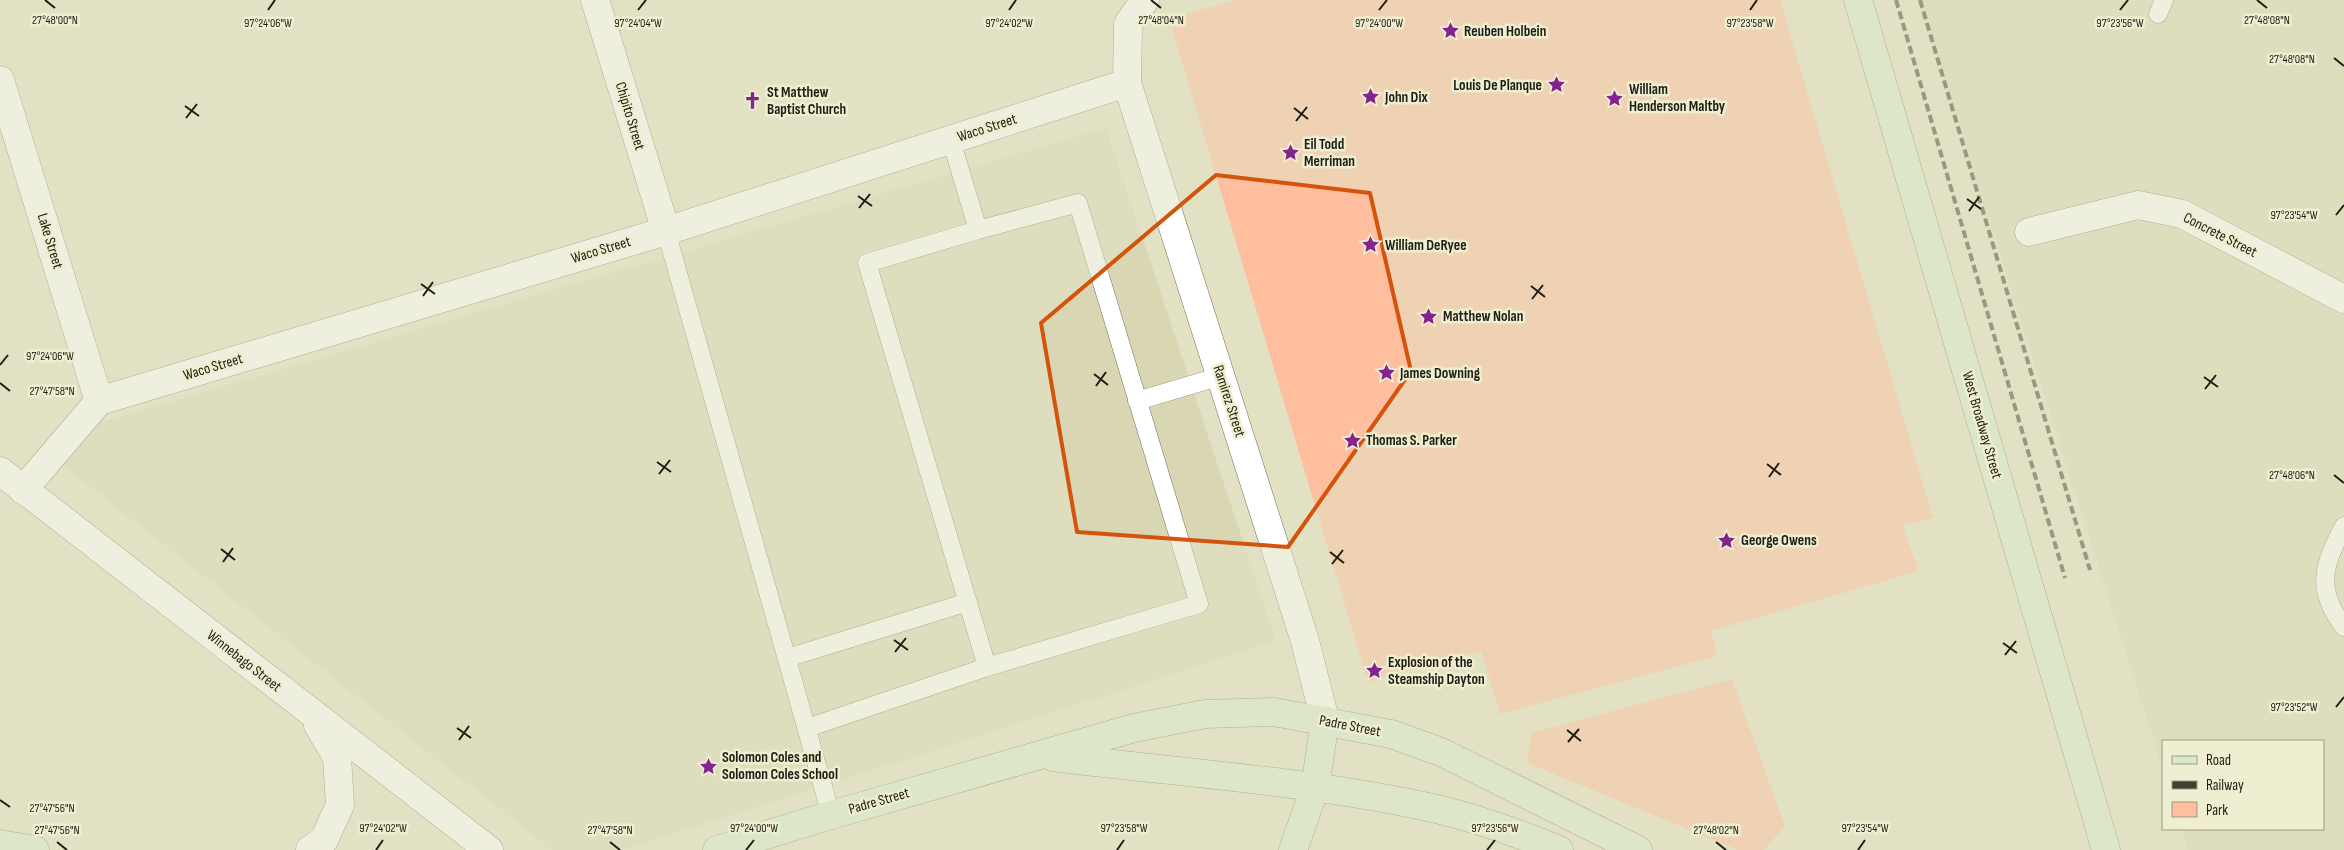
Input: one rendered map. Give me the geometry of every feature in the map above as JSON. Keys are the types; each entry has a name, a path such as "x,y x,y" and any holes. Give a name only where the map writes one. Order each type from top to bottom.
{"main road":[{"name":"West Broadway Street","path":"1858,0 2106,850"},
{"name":"Padre Street","path":"717,850 831,815 1134,728 1206,714 1274,712 1325,720 1391,734 1441,752 1632,849"},
{"path":"1293,850 1314,788 1325,720"},
{"name":"Padre Street","path":"1042,755 1314,788 1437,809 1515,832 1559,850"},
{"path":"0,844 35,850"}],"street":[{"name":"Chipito Street","path":"595,0 666,231"},
{"path":"1128,83 1128,24 1145,0"},
{"name":"Lake Street","path":"0,80 99,401"},
{"name":"Waco Street","path":"99,401 666,231 1128,83"},
{"name":"Ramirez Street","path":"1128,83 1305,641 1325,720"},
{"name":"Concrete Street","path":"2029,232 2138,206 2182,214 2344,299"},
{"path":"24,490 99,401"},
{"name":"Winnebago Street","path":"0,471 489,850"},
{"path":"309,711 337,757 340,805 324,840 310,850"}],"lane":[{"path":"951,140 978,230"},
{"path":"807,728 987,667 1198,604 1078,203 867,263 987,667"},
{"path":"666,231 831,815"},
{"path":"1137,401 1221,376"},
{"path":"2344,526 2332,550 2324,579 2330,609 2344,627"},
{"path":"787,658 968,602"}],"highlighted area":[{"path":"1216,175 1370,193 1411,371 1288,547 1077,532 1041,323"}],"shaded area":[{"path":"1919,0 2344,0 2344,850 2188,850 2181,830 2324,830 2324,740 2162,740 2162,767"},
{"path":"1106,128 1276,641 623,850 552,850 61,464 95,424"}],"green space":[{"path":"1234,0 1780,0 1933,518 1902,525 1919,571 1711,631 1717,656 1500,714 1481,651 1368,682 1169,19"},
{"path":"1732,679 1785,826 1764,850 1738,850 1527,763 1531,733"}],"railway":[{"path":"1896,0 2065,578"},
{"path":"1920,0 2090,570"}],"place":[{"name":"Reuben Holbein","path":"1450,31"},
{"name":"Louis De Planque","path":"1556,85"},
{"name":"John Dix","path":"1371,97"},
{"name":"William Henderson Maltby","path":"1615,98"},
{"name":"St Matthew Baptist Church","path":"753,101"},
{"name":"Eil Todd Merriman","path":"1290,153"},
{"name":"William DeRyee","path":"1371,245"},
{"name":"Matthew Nolan","path":"1429,316"},
{"name":"James Downing","path":"1386,373"},
{"name":"Thomas S. Parker","path":"1352,440"},
{"name":"George Owens","path":"1727,540"},
{"name":"Explosion of the Steamship Dayton","path":"1374,671"},
{"name":"Solomon Coles and Solomon Coles School","path":"708,766"}]}
